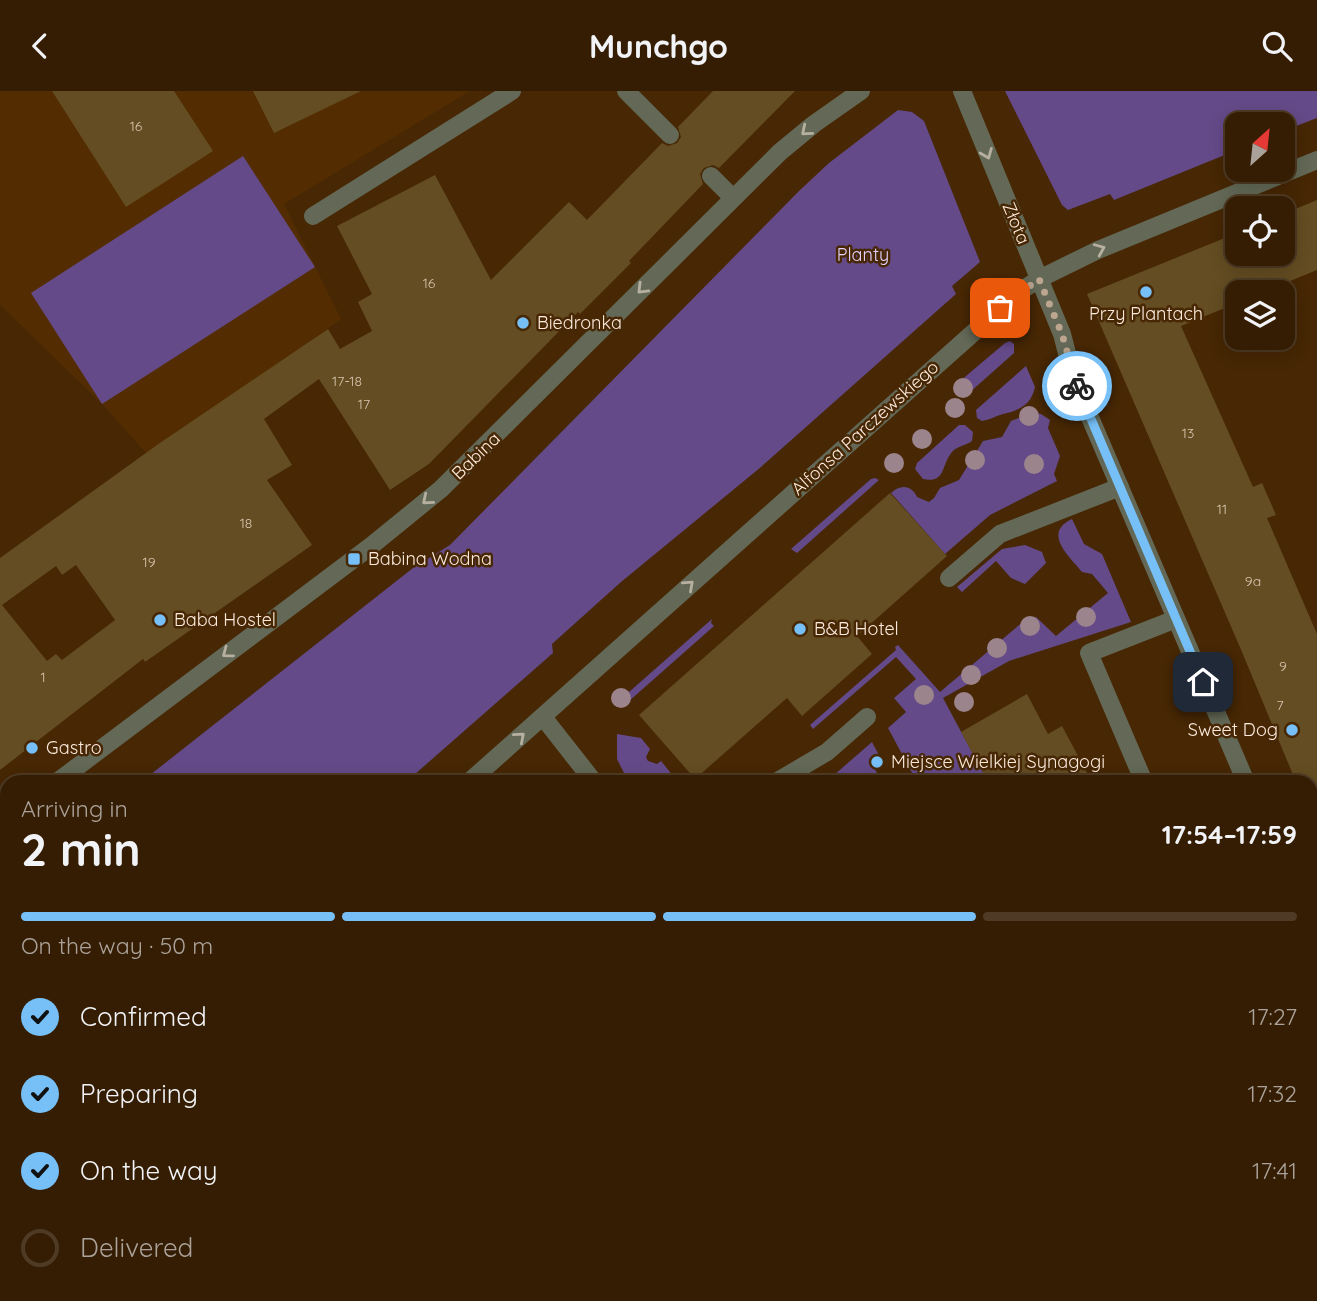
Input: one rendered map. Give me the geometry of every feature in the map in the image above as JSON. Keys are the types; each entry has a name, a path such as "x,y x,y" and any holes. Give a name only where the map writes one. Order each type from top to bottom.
{"street":[{"path":"313,216 512,91"},
{"path":"626,91 670,135"},
{"name":"Babina","path":"66,775 371,546 441,489 733,198 797,138 860,91"},
{"name":"Złota","path":"962,91 1062,334 1074,380 1244,775"},
{"name":"Alfonsa Parczewskiego","path":"476,775 1000,308 1039,279 1098,250 1317,160"},
{"path":"711,176 733,198"},
{"path":"949,578 1000,534 1120,487"},
{"path":"1141,775 1089,653 1176,619"},
{"path":"543,717 589,775"},
{"path":"788,775 827,752 867,717"}],"shaded area":[{"path":"0,91 470,91 284,204 341,319 245,388 146,453 102,404 0,305"}],"green space":[{"path":"1005,91 1317,91 1317,118 1295,126 1295,112 1225,112 1225,155 1114,200 1110,194 1068,210 1062,205"},
{"name":"Planty","path":"898,110 912,112 924,121 980,262 952,286 956,294 761,467 621,582 552,644 553,653 414,775 150,775 413,568 450,545 829,163"},
{"path":"243,156 315,267 102,404 31,293"},
{"path":"1010,341 1014,344 1014,353 969,393 959,392 959,382"},
{"path":"1026,366 1035,387 1028,402 1015,411 987,420 977,418 976,410"},
{"path":"1033,412 1050,420 1048,428 1060,456 1054,474 1057,481 990,515 945,554 891,493 906,487 917,497 929,502 940,488 959,480 983,441 1002,437 1011,421"},
{"path":"959,425 965,425 973,432 972,441 952,452 936,479 923,479 915,469 917,463"},
{"path":"871,479 879,480 797,553 791,549"},
{"path":"1072,519 1084,544 1102,554 1131,622 1009,661 943,698 984,775 913,775 888,728 906,712 894,698 916,679 896,657 813,729 810,725 896,650 898,645 940,692 1025,620 1036,617 1056,636 1108,593 1092,574 1082,572 1065,552 1059,538 1063,525"},
{"path":"1025,545 1042,552 1046,563 1025,584 1011,578 996,561 962,592 957,587 1002,549"},
{"path":"712,619 714,626 628,702 624,705 616,703 615,695 621,689 629,692"},
{"path":"617,734 641,738 650,749 646,757 648,761 657,764 661,761 670,775 625,775 617,759"},
{"path":"872,742 881,759 872,764 878,775 834,775"}],"building":[{"path":"52,91 174,91 213,151 126,207"},
{"path":"253,91 361,91 274,133"},
{"path":"713,91 795,91 719,168 713,165 704,168 700,174 703,184 629,261 631,263 580,314 578,312 429,464 390,490 319,379 264,419 292,465 267,480 312,545 145,662 143,659 0,770 0,558 157,445 328,329 340,349 372,331 358,302 372,294 337,226 435,175 491,280 569,202 587,220 662,143 668,146 677,143 681,137 678,127","holes":["76,565 115,620 62,660 56,654 47,661 2,605 56,566 62,575"]},
{"path":"1317,200 1317,270 1292,280 1225,280 1225,308 1181,326 1253,487 1262,483 1276,515 1267,518 1317,634 1317,775 1293,775 1087,294 1225,238 1225,266 1295,266 1295,209"},
{"name":"B&B Hotel","path":"890,493 947,556 857,636 872,654 802,716 787,698 700,775 692,775 639,715"},
{"path":"1027,694 1048,734 1062,726 1088,775 984,775 961,732"}],"way so far":[{"path":"1000,308 1039,279 1062,334 1077,386"}],"place":[{"name":"Przy Plantach","path":"1146,292"},
{"name":"Biedronka","path":"523,323"},
{"name":"Babina Wodna","path":"354,559"},
{"name":"Baba Hostel","path":"160,620"},
{"name":"B&B Hotel","path":"800,629"},
{"name":"Sweet Dog","path":"1292,730"},
{"name":"Gastro","path":"32,748"},
{"name":"Miejsce Wielkiej Synagogi","path":"877,762"}],"route":[{"path":"1077,386 1203,682"}]}
